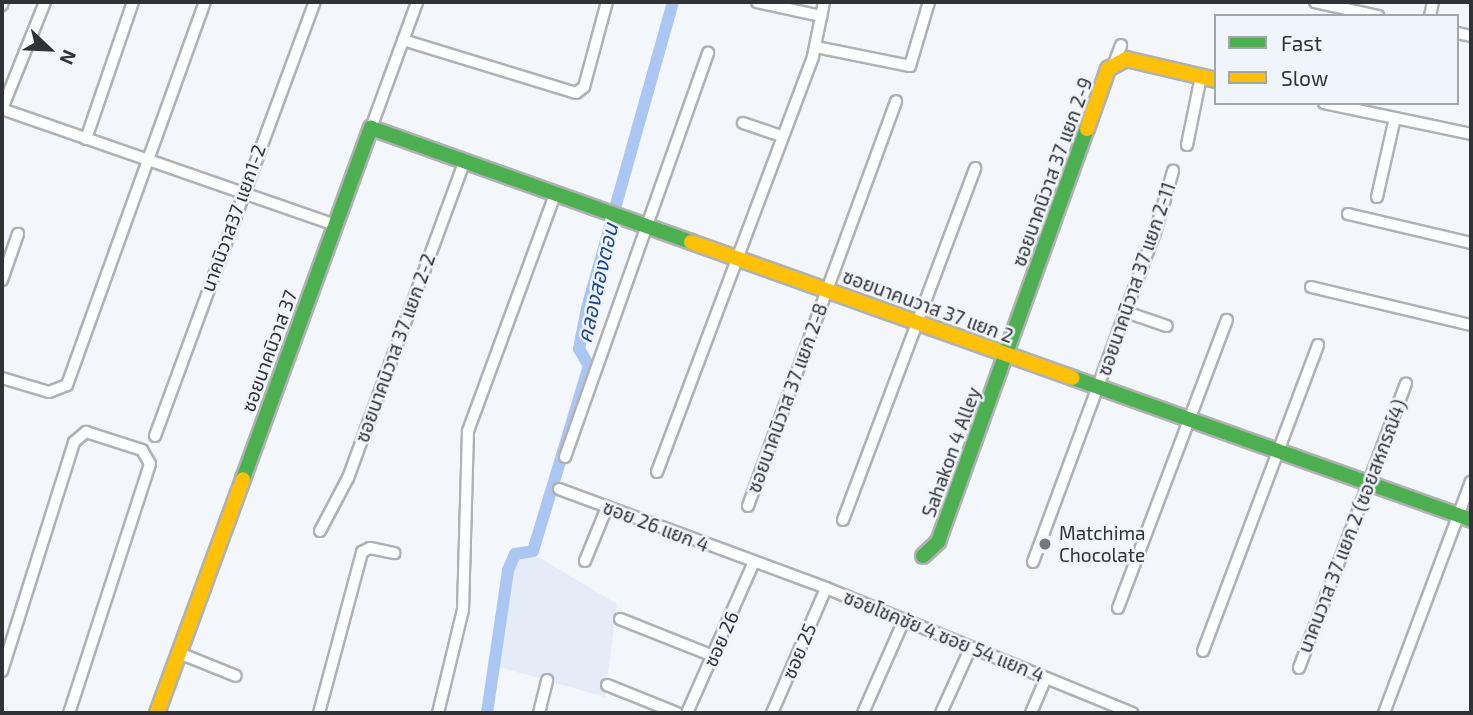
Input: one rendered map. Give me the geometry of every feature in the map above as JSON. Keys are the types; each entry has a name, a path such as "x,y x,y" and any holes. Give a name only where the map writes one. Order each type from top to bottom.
{"street":[{"path":"44,2 2,109 336,225"},
{"path":"86,139 133,2"},
{"path":"2,378 49,392 66,385 145,160 205,2"},
{"name":"นาคนิวาส37 แยก1-2","path":"155,436 241,192 315,2"},
{"name":"ซอยนาคนิวาส 37","path":"157,713 417,2"},
{"path":"404,40 576,93 584,87 607,2"},
{"path":"757,2 821,16"},
{"path":"657,472 735,256 815,51 824,2"},
{"path":"815,51 910,66 929,2"},
{"path":"1315,2 1371,14"},
{"path":"1115,61 1121,45"},
{"path":"565,457 708,53"},
{"name":"ซอยนาคนิวาส 37 แยก 2-9","path":"1007,356 1108,69 1115,61 1126,59 1214,79"},
{"path":"1187,145 1201,76"},
{"path":"825,290 895,102"},
{"path":"1333,105 1471,134"},
{"path":"1377,197 1395,118"},
{"path":"743,123 781,136"},
{"name":"ซอยนาคนวาส 37 แยก 2","path":"371,128 735,256 915,324 1465,517"},
{"name":"ซอยนาคนิวาส 37 แยก 2-2","path":"320,531 348,478 464,162"},
{"path":"842,520 975,168"},
{"name":"ซอยนาคนิวาส 37 แยก 2-11","path":"1098,387 1173,171"},
{"path":"438,713 463,610 468,431 555,194"},
{"path":"1348,214 1471,243"},
{"path":"2,280 18,234"},
{"path":"1311,287 1471,325"},
{"name":"ซอยนาคนิวาส 37 แยก 2-8","path":"748,506 825,290"},
{"path":"1126,312 1167,326"},
{"path":"1118,608 1227,320"},
{"path":"1203,651 1318,345"},
{"name":"Sahakon 4 Alley","path":"923,556 938,542 1007,356"},
{"name":"นาคนวาส 37 แยก 2 (ซอยสหกรณ์4)","path":"1299,668 1406,383"},
{"path":"1033,562 1098,387"},
{"path":"2,671 74,443 86,432 142,450 150,464 69,713"},
{"path":"1384,713 1465,517 1471,482"},
{"name":"ซอย 26 แยก 4","path":"559,489 753,564"},
{"path":"585,561 607,507"},
{"path":"319,713 362,552 370,548 394,553"},
{"name":"ซอยโชคชัย 4 ซอย 54 แยก 4","path":"753,564 826,588 971,647 1046,678 1108,709 1133,713"},
{"name":"ซอย 26","path":"687,713 753,564"},
{"name":"ซอย 25","path":"772,713 826,588"},
{"path":"620,619 713,656"},
{"path":"863,713 904,620"},
{"path":"941,713 971,647"},
{"path":"180,653 236,676"},
{"path":"1031,713 1046,678"},
{"path":"539,713 547,680"},
{"path":"607,685 677,713"}],"shaded area":[{"path":"522,557 538,557 617,604 605,697 499,667 510,581 515,562"}],"waterway":[{"name":"คลองสองตอน","path":"487,713 508,570 515,554 533,551 589,366 579,349 587,308 673,2"}],"traffic: fast":[{"path":"243,479 371,128 691,242"},
{"path":"923,556 938,542 1087,129"},
{"path":"1073,378 1471,520"}],"traffic: slow":[{"path":"1087,129 1108,69 1126,59 1214,80"},
{"path":"691,242 1073,378"},
{"path":"157,713 243,479"}],"place":[{"name":"Matchima Chocolate","path":"1045,544"}]}
